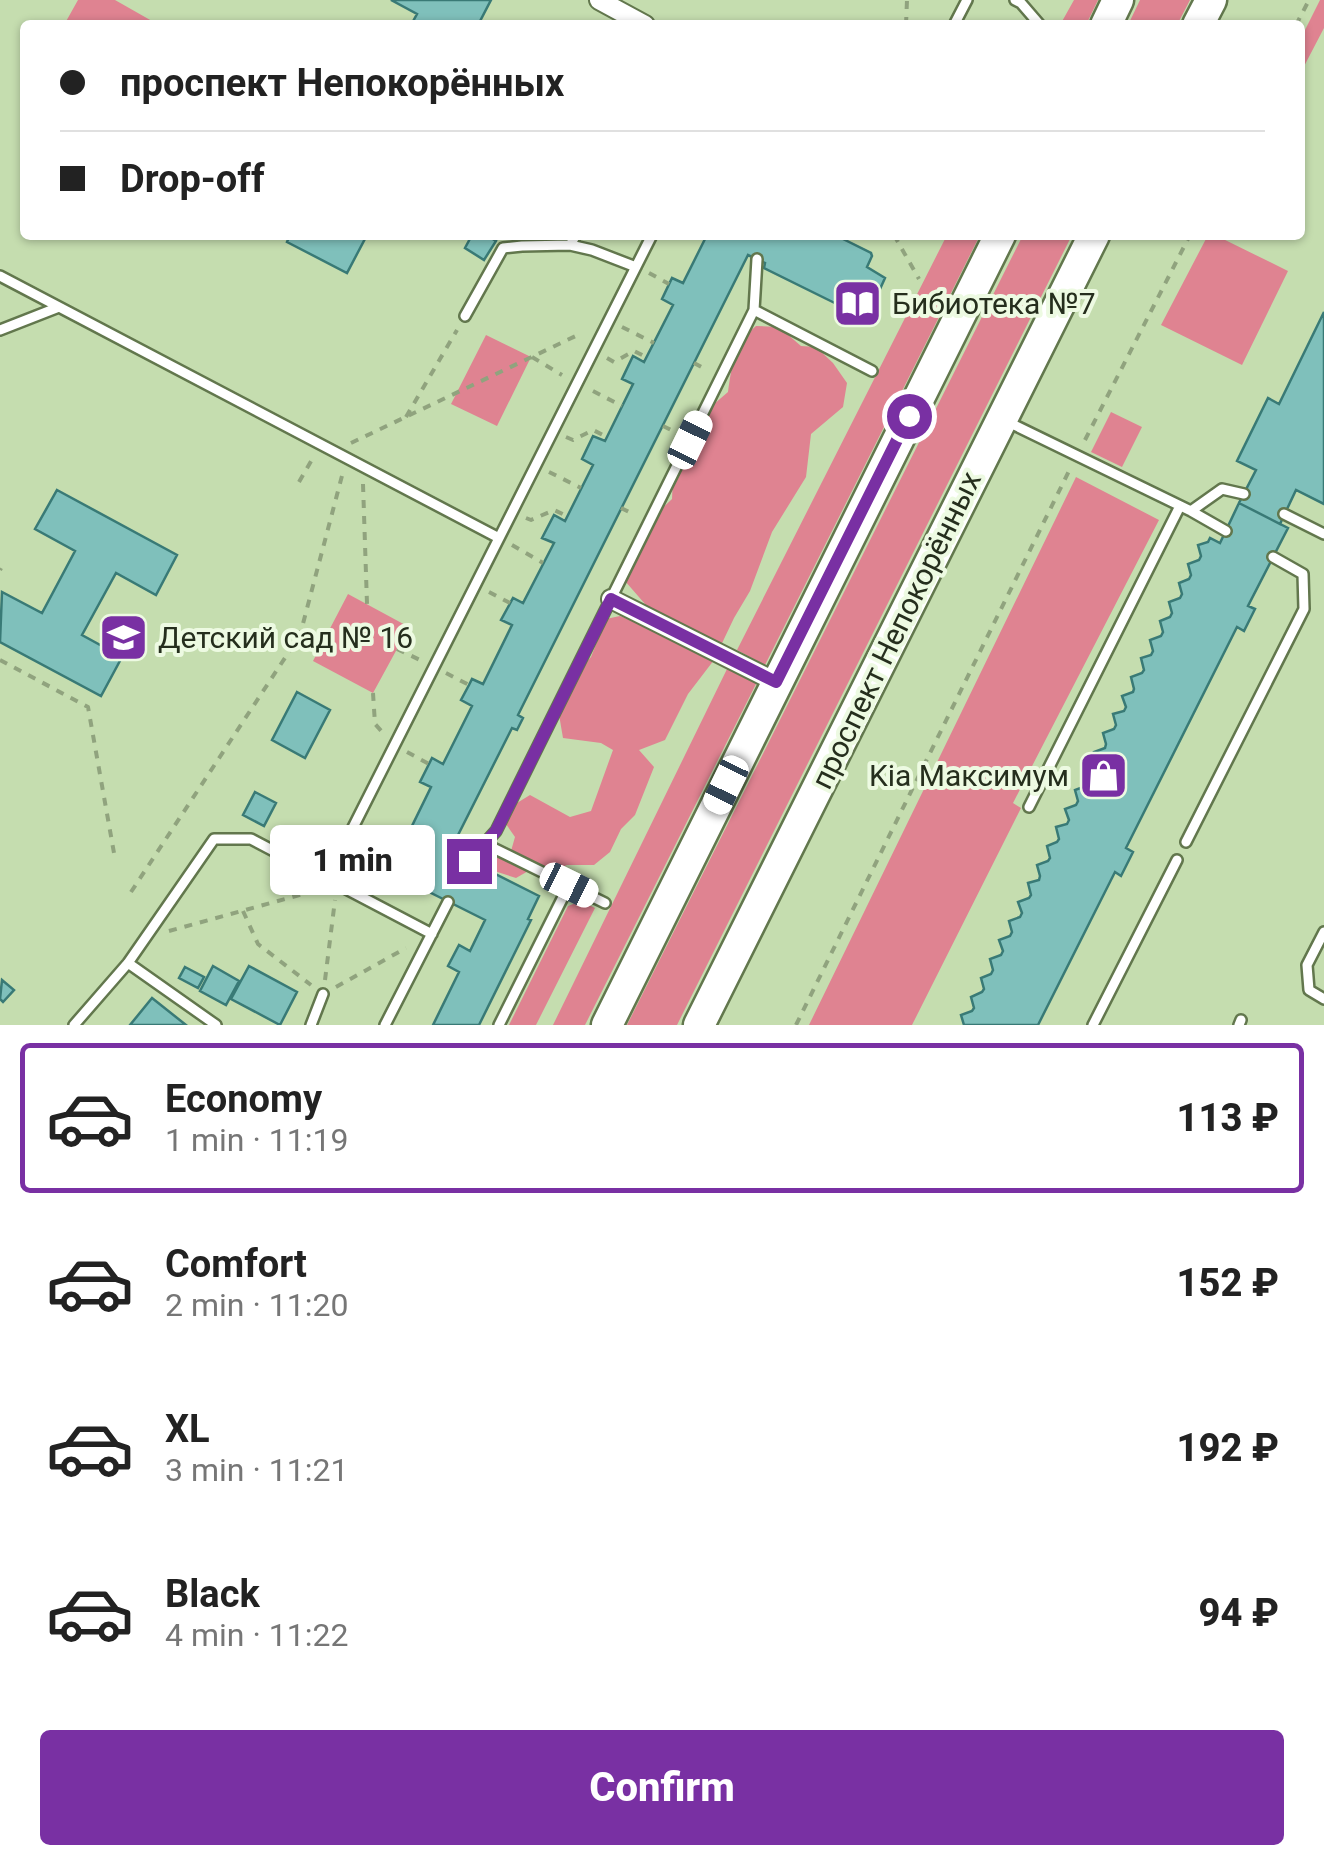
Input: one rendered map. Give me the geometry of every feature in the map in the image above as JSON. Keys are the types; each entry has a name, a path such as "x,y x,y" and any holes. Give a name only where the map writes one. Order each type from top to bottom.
{"main road":[{"path":"607,1025 997,240"},
{"name":"проспект Непокорённых","path":"699,1025 1091,240"}],"street":[{"path":"599,0 636,20"},
{"path":"611,599 776,682"}],"lane":[{"path":"1015,0 1036,20"},
{"path":"570,246 573,240"},
{"path":"327,879 650,240"},
{"path":"465,316 503,248 570,246 636,267"},
{"path":"469,861 496,831 536,761 754,310 757,260"},
{"path":"0,276 499,538"},
{"path":"0,330 59,306"},
{"path":"754,310 872,371"},
{"path":"1002,418 1226,531"},
{"path":"1191,511 1222,489 1244,494"},
{"path":"1029,807 1180,506"},
{"path":"1284,514 1324,534"},
{"path":"1186,842 1304,610 1303,574 1273,557"},
{"path":"74,1025 128,964 214,838 251,840 432,934"},
{"path":"485,844 605,903"},
{"path":"1093,1025 1177,860"},
{"path":"499,1025 569,885"},
{"path":"384,1025 448,902"},
{"path":"1324,932 1307,965 1309,990 1324,999"},
{"path":"128,964 216,1025"},
{"path":"311,1025 323,994"}],"path":[{"path":"897,240 919,279"},
{"path":"796,1025 1076,456 1187,240"},
{"path":"636,267 670,284"},
{"path":"406,417 465,316"},
{"path":"334,451 609,321 654,343"},
{"path":"594,351 614,362 634,351 646,357"},
{"path":"532,357 622,406"},
{"path":"554,430 573,440 593,430 607,436"},
{"path":"299,482 320,444"},
{"path":"131,892 300,635 346,458"},
{"path":"362,466 367,604"},
{"path":"536,466 581,488"},
{"path":"513,511 532,520 554,510 567,516"},
{"path":"499,538 544,563"},
{"path":"476,585 510,603"},
{"path":"397,648 469,685"},
{"path":"0,660 88,707 114,852"},
{"path":"373,693 375,724 394,746 429,764"},
{"path":"353,827 388,846"},
{"path":"146,937 337,884 323,994"},
{"path":"243,911 258,944 323,994"},
{"path":"323,994 432,934"}],"shaded area":[{"path":"78,0 115,0 150,20 67,20"},
{"path":"1074,0 1098,0 1088,20 1063,20"},
{"path":"1140,0 1190,0 1180,20 1130,20"},
{"path":"1320,0 1324,0 1324,28 1305,64 1305,30"},
{"path":"944,240 978,240 765,665 737,650"},
{"path":"1020,240 1070,240 677,1025 627,1025"},
{"path":"1205,240 1225,240 1288,271 1242,365 1161,325"},
{"path":"756,326 779,327 801,346 816,347 847,383 843,407 811,434 806,477 772,532 750,591 714,660 688,694 665,740 639,750 654,767 635,815 621,829 610,852 594,865 567,865 551,871 537,866 516,878 485,868 482,861 488,858 509,858 515,837 499,814 530,795 570,817 591,811 613,750 601,743 563,738 556,697 591,657 606,619 620,616 640,624 645,619 645,604 625,581 655,515 672,499 674,453 695,430 700,416 728,392 739,348"},
{"path":"486,335 531,357 497,426 451,404"},
{"path":"1111,412 1142,427 1122,467 1091,452"},
{"path":"1076,477 1159,520 1013,803 1021,808 912,1025 809,1025"},
{"path":"348,594 409,627 373,693 313,661"},
{"path":"728,667 757,682 585,1025 553,1025"},
{"path":"581,901 595,908 536,1025 509,1025 568,906"}],"building":[{"path":"391,0 491,0 481,20 414,20 417,14"},
{"path":"288,240 364,240 347,273"},
{"path":"469,240 496,241 484,260 465,248"},
{"path":"704,240 845,240 871,253 867,267 885,278 875,300 869,299 859,315 764,268 765,263 748,255 518,715 523,718 517,730 512,728 450,851 539,896 528,919 531,920 479,1025 433,1025 459,972 448,966 459,945 470,951 485,920 407,881 405,886 379,873 389,854 385,852 397,829 408,834 431,787 420,782 432,758 443,764 472,706 461,700 472,679 483,684 512,625 501,620 513,598 523,603 554,543 542,538 554,515 565,521 593,465 582,459 593,436 605,441 633,384 622,379 633,356 644,362 673,305 662,299 672,278 683,283"},
{"path":"1324,312 1324,504 1296,490 1280,524 1239,503 1256,470 1237,461 1268,398 1279,404"},
{"path":"57,490 177,555 156,595 116,573 82,635 122,657 101,696 0,642 2,592 42,613 75,551 35,529"},
{"path":"1239,503 1288,528 1248,606 1255,609 1244,631 1237,627 1126,848 1133,852 1121,876 1115,872 1038,1025 964,1025 961,1015 972,1011 971,997 982,992 981,978 993,970 990,959 1003,951 999,940 1010,936 1009,921 1022,913 1018,902 1031,895 1028,883 1039,880 1037,865 1048,861 1047,846 1059,839 1056,827 1069,820 1065,809 1076,805 1075,790 1088,782 1085,771 1097,763 1094,752 1105,748 1103,733 1114,729 1113,714 1126,707 1122,696 1133,692 1131,677 1144,670 1141,658 1151,655 1150,640 1163,632 1160,621 1172,613 1169,602 1182,594 1179,583 1191,575 1188,564 1201,556 1198,545 1210,538 1220,543"},
{"path":"297,692 330,710 305,758 272,740"},
{"path":"255,792 276,803 264,826 243,815"},
{"path":"213,966 239,981 226,1005 200,991"},
{"path":"249,966 297,992 280,1025 231,999"},
{"path":"185,967 204,977 198,988 179,978"},
{"path":"2,980 14,990 3,1002 0,999"},
{"path":"152,998 186,1025 130,1025"}],"place":[{"name":"Бибиотека №7","path":"857,303"},
{"name":"Детский сад № 16","path":"123,637"},
{"name":"Kia Максимум","path":"1104,775"}],"route":[{"path":"469,861 496,831 611,599 776,682 909,416"}]}
